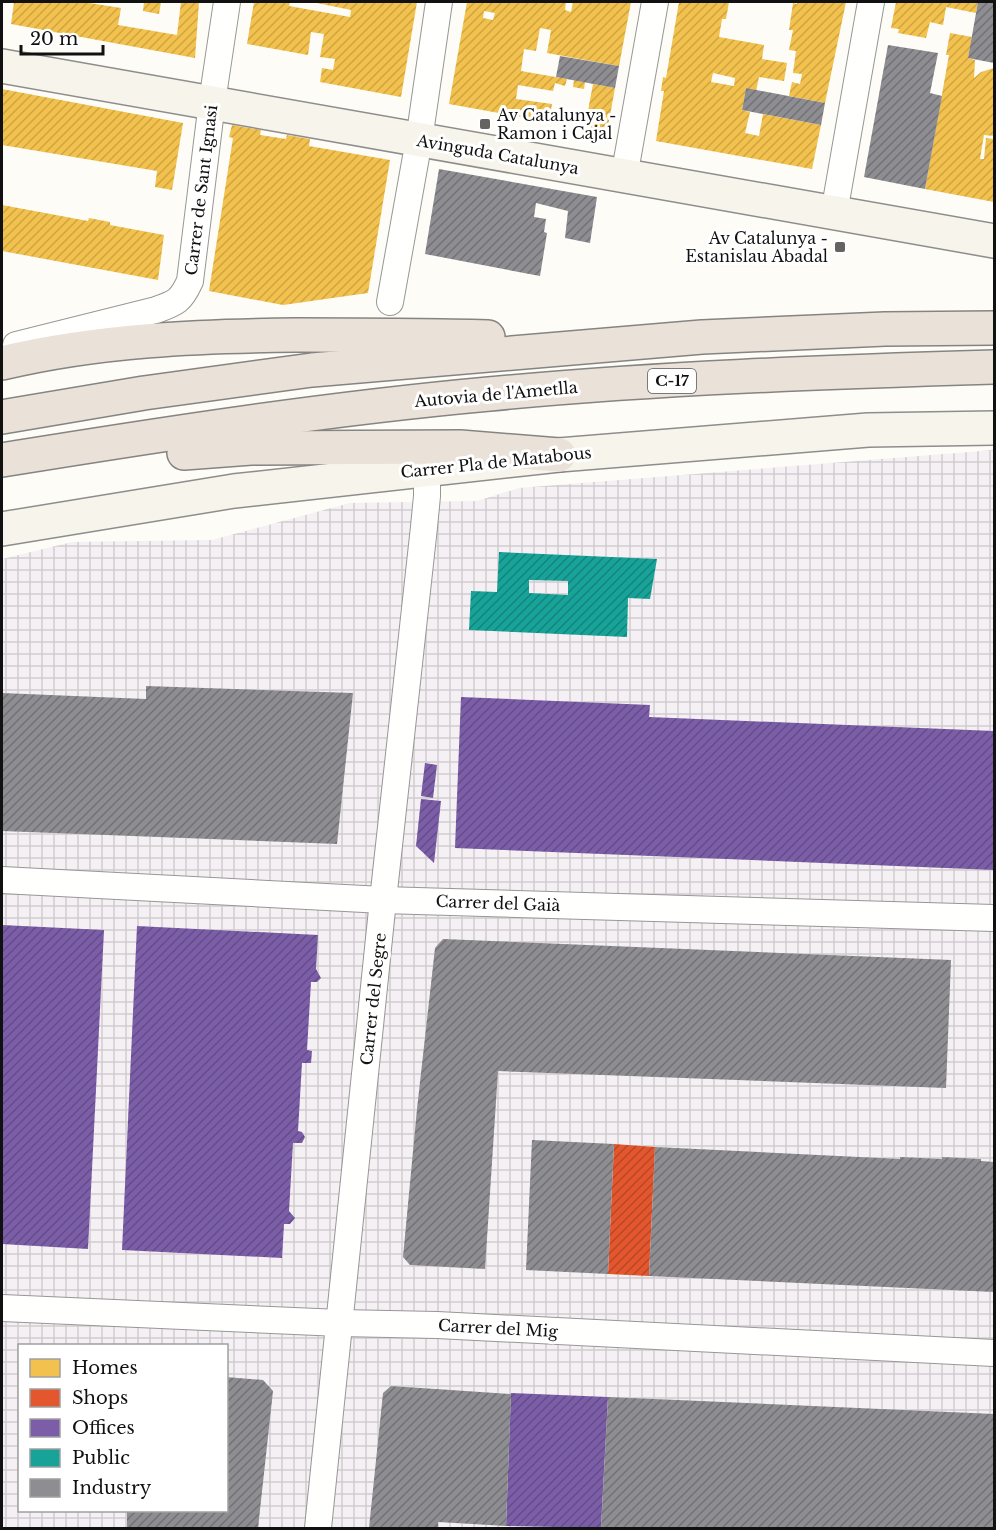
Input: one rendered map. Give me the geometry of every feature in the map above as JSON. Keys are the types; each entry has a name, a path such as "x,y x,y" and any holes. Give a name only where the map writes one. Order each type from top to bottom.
{"highway":[{"path":"2,417 144,393 312,370 714,337 885,329 994,328"},
{"path":"2,363 70,350 215,336 476,337 498,338 555,349"},
{"name":"Autovia de l'Ametlla","path":"2,460 351,408 489,394 643,382 994,367"},
{"path":"65,450 161,453 251,448 460,447 559,454"}],"main road":[{"name":"Avinguda Catalunya","path":"2,66 994,241"},
{"name":"Carrer Pla de Matabous","path":"2,529 234,491 559,454 868,430 994,428"}],"street":[{"name":"Carrer de Sant Ignasi","path":"2,349 156,310 171,305 184,296 190,281 227,2"},
{"path":"390,302 419,140 439,2"},
{"path":"624,177 655,2"},
{"path":"834,213 871,2"},
{"name":"Carrer del Segre","path":"318,1528 383,900 428,496 427,469"},
{"name":"Carrer del Gaià","path":"2,880 383,900 994,918"},
{"name":"Carrer del Mig","path":"2,1308 437,1325 994,1353"}],"shaded area":[{"path":"994,450 994,1528 2,1528 2,559 72,542 212,540 350,503 477,501 519,488"}],"building: Homes":[{"path":"14,2 83,2 121,8 118,25 177,35 181,2 199,2 195,58 11,24"},
{"path":"144,2 161,2 159,14 143,11"},
{"path":"254,2 290,2 289,6 350,17 351,10 312,2 417,2 401,97 320,82 322,68 333,70 335,59 320,57 324,34 311,32 308,55 247,44"},
{"path":"467,2 566,2 565,10 571,12 573,2 631,2 619,66 547,53 551,30 540,28 536,51 524,49 521,71 567,79 565,86 555,83 553,91 518,85 516,99 552,104 549,122 449,104","holes":["484,11 495,13 493,20 483,18"]},
{"path":"679,2 729,2 726,19 722,19 719,37 764,45 762,59 787,63 784,81 759,77 756,91 746,88 742,110 750,112 745,133 759,136 763,114 821,125 812,169 656,141 664,91 661,91 663,77 666,78","holes":["713,73 735,78 734,86 711,82"]},
{"path":"846,2 825,103 789,96 792,82 800,84 802,74 793,73 796,51 789,50 793,30 789,30 793,3"},
{"path":"896,2 978,2 976,13 946,7 943,25 930,22 926,38 898,33 899,29 891,28"},
{"path":"950,33 972,37 968,58 975,60 974,78 981,72 994,68 994,136 984,135 980,159 984,159 986,138 994,139 994,202 925,189 949,55 946,55"},
{"path":"574,80 585,82 584,89 573,87"},
{"path":"593,84 615,88 607,132 585,127"},
{"path":"2,89 183,123 172,190 155,187 157,171 2,145"},
{"path":"232,125 261,130 260,135 286,139 287,135 310,139 309,146 390,160 368,293 283,305 209,291 233,138 229,137"},
{"path":"2,205 88,221 89,218 110,222 110,225 164,235 158,280 2,251"}],"building: Shops":[{"path":"614,1144 655,1147 649,1276 608,1274"}],"building: Offices":[{"path":"461,697 650,705 649,717 994,731 994,870 455,848"},
{"path":"425,763 437,765 433,798 421,796"},
{"path":"421,799 441,801 434,863 416,846"},
{"path":"2,925 104,930 88,1249 2,1244"},
{"path":"137,926 318,935 316,969 321,978 317,982 311,982 307,1050 312,1051 311,1063 302,1063 298,1131 302,1132 305,1137 302,1143 293,1143 289,1211 295,1218 290,1224 284,1224 282,1258 122,1250"},
{"path":"511,1393 608,1397 601,1528 506,1526"}],"building: Public":[{"path":"499,552 657,559 650,599 628,598 627,637 469,630 471,591 497,592","holes":["529,580 568,581 568,595 529,593"]}],"building: Industry":[{"path":"978,2 994,2 994,63 968,58"},
{"path":"888,45 938,53 930,93 942,96 925,189 864,177"},
{"path":"560,56 619,66 615,88 556,77"},
{"path":"746,88 825,103 821,125 742,110"},
{"path":"439,169 597,197 590,243 565,238 568,211 536,203 534,217 546,219 544,232 547,233 540,276 425,254"},
{"path":"146,686 353,693 337,844 2,831 2,693 146,699"},
{"path":"443,939 951,960 946,1088 498,1071 485,1269 410,1265 403,1257 417,1109 435,948"},
{"path":"532,1140 614,1144 608,1274 526,1270"},
{"path":"655,1147 900,1159 900,1157 942,1159 942,1157 994,1162 994,1292 649,1276"},
{"path":"228,1377 263,1380 273,1391 258,1528 127,1528 127,1512 228,1512"},
{"path":"391,1386 511,1394 506,1526 438,1522 438,1528 369,1528 383,1393"},
{"path":"608,1397 994,1414 994,1528 601,1528"}],"place":[{"name":"Av Catalunya - Ramon i Cajal","path":"485,124"},
{"name":"Av Catalunya - Estanislau Abadal","path":"840,247"}]}
